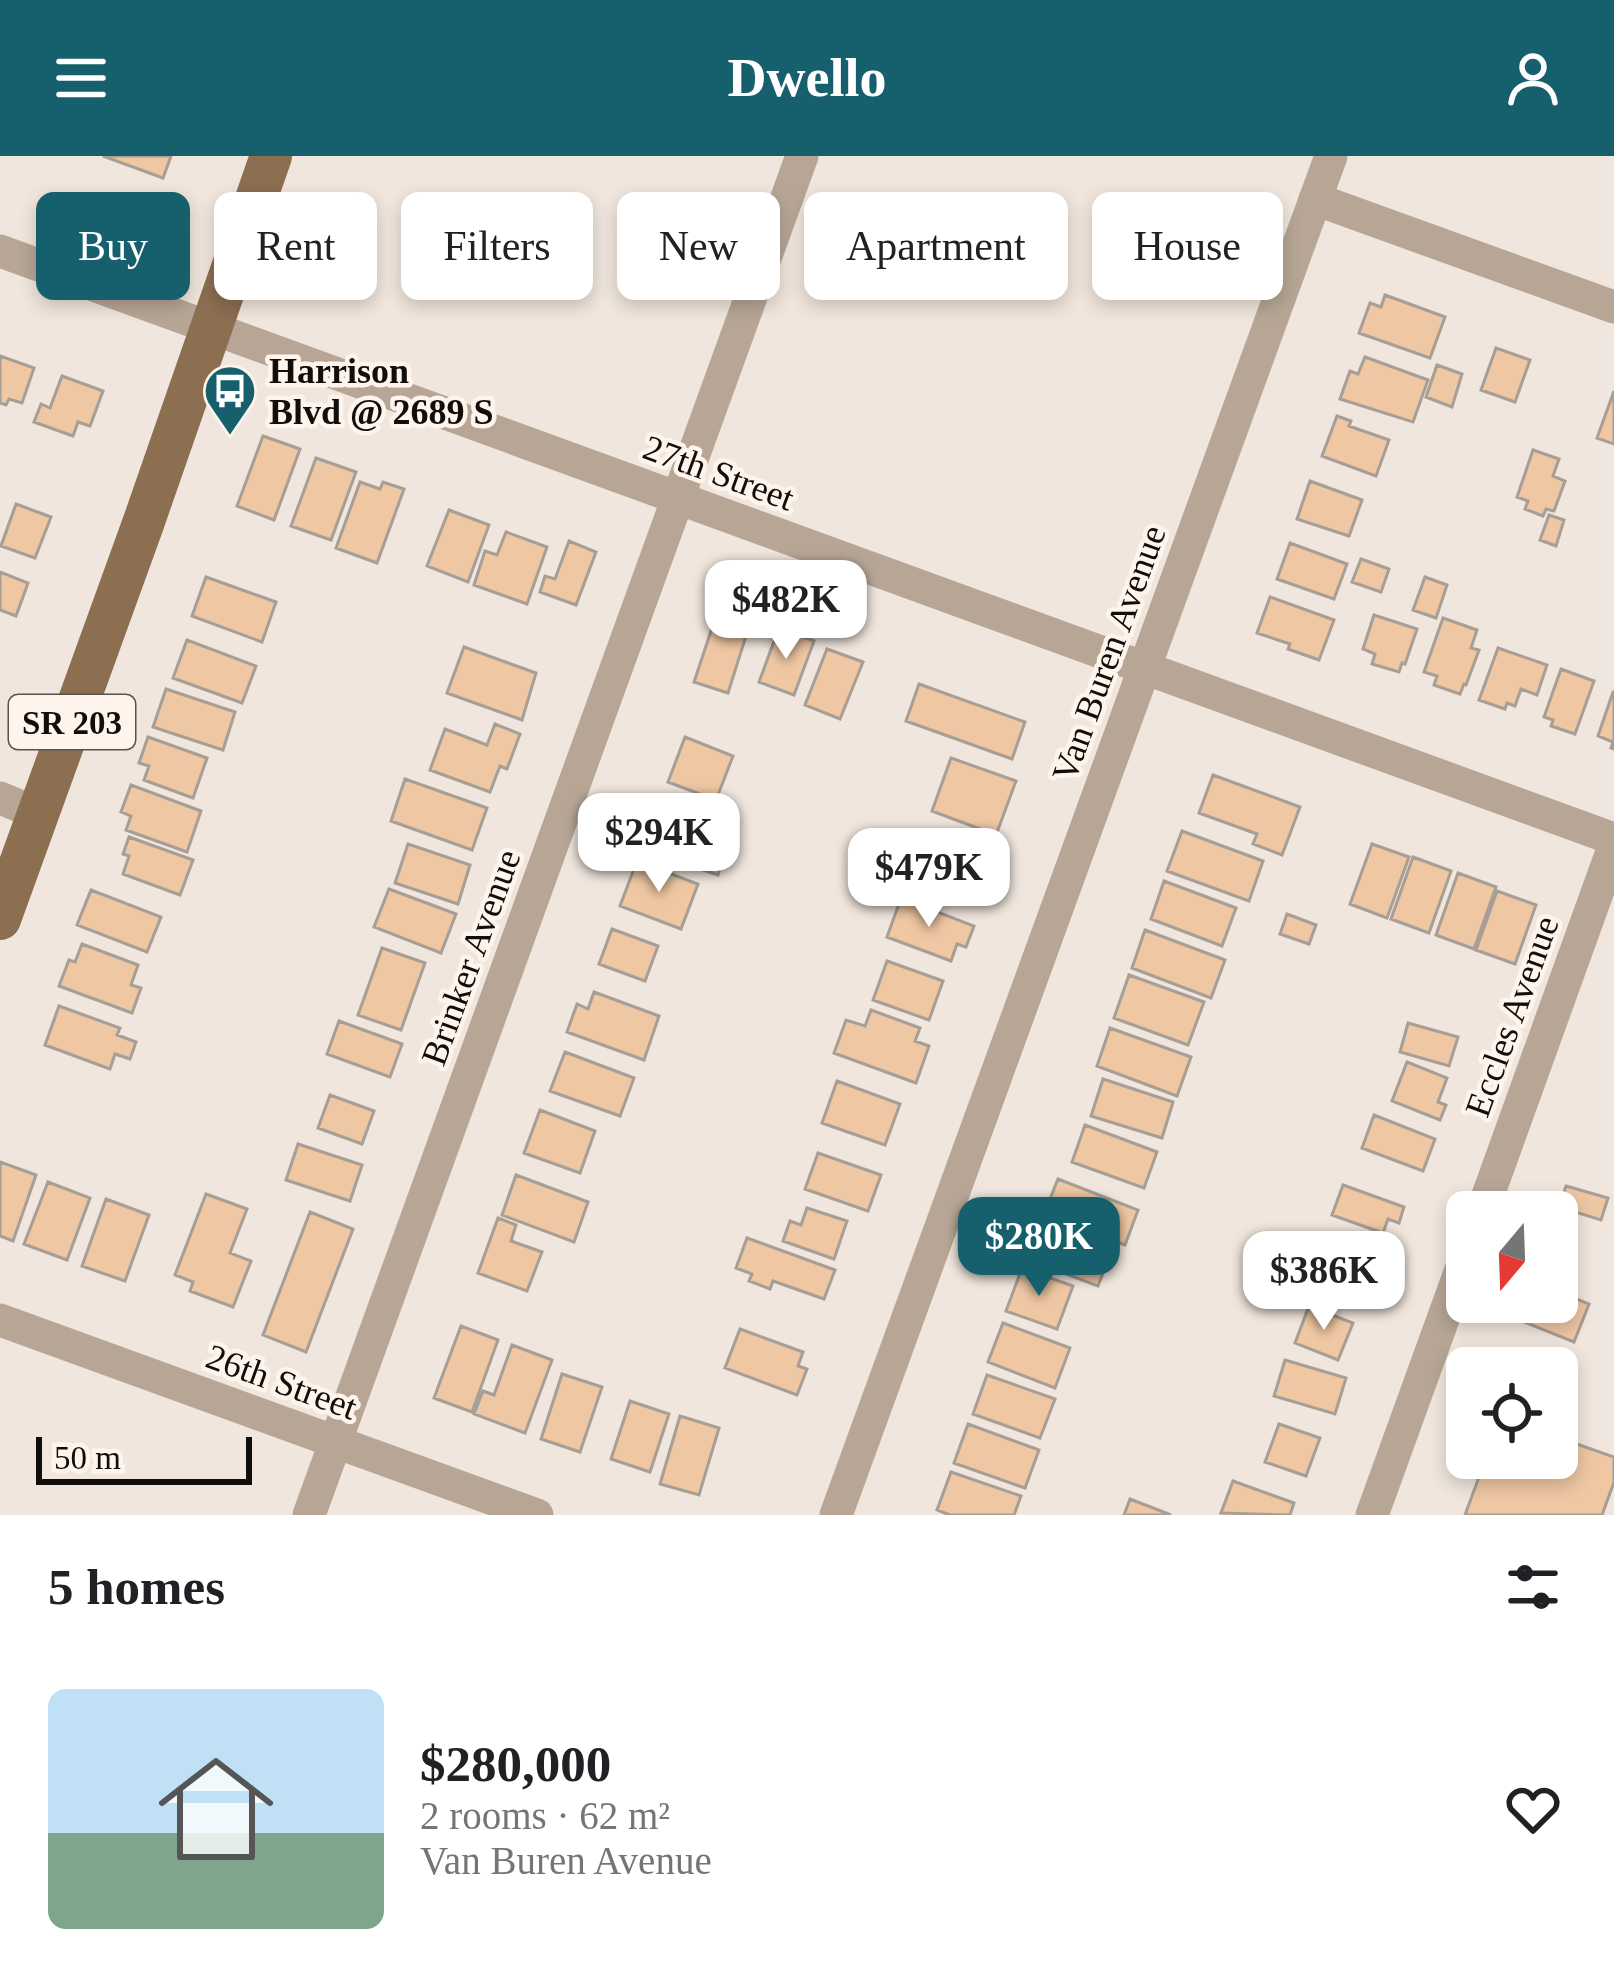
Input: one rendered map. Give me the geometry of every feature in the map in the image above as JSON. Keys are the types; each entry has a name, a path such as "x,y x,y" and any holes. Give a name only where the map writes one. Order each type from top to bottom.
{"main road":[{"name":"SR 203","path":"0,919 20,806 212,328 271,156"}],"street":[{"name":"Brinker Avenue","path":"309,1515 802,156"},
{"name":"Van Buren Avenue","path":"836,1515 1331,156"},
{"path":"1316,199 1614,307"},
{"name":"27th Street","path":"0,251 1614,842"},
{"name":"Eccles Avenue","path":"1489,1191 1614,842"},
{"path":"1372,1515 1446,1311"},
{"name":"26th Street","path":"0,1320 538,1515"}],"building":[{"path":"103,156 171,156 163,178"},
{"path":"1385,295 1445,317 1430,358 1359,333 1370,303 1381,307"},
{"path":"1496,348 1530,360 1515,402 1481,390"},
{"path":"0,356 34,368 22,403 9,399 6,405 0,403"},
{"path":"1365,357 1428,380 1413,422 1340,399 1350,371 1358,374"},
{"path":"1437,365 1462,374 1452,407 1426,397"},
{"path":"62,376 103,391 90,426 78,422 73,436 34,422 41,404 50,408"},
{"path":"1614,391 1614,444 1597,438"},
{"path":"1337,416 1351,421 1349,426 1389,440 1376,476 1322,456"},
{"path":"263,436 300,449 274,520 237,506"},
{"path":"1533,450 1559,459 1553,476 1565,481 1554,511 1546,509 1543,516 1525,509 1528,501 1517,497"},
{"path":"316,458 356,472 331,540 291,526"},
{"path":"1310,481 1362,500 1349,536 1297,519"},
{"path":"360,482 380,489 383,482 404,489 377,563 336,548"},
{"path":"16,504 51,517 35,558 1,546"},
{"path":"449,510 489,525 468,582 427,566"},
{"path":"1549,515 1564,520 1556,546 1540,540"},
{"path":"506,532 547,547 527,604 474,585 485,551 497,555"},
{"path":"569,541 596,552 576,605 540,592 545,576 555,579"},
{"path":"1290,543 1347,564 1334,599 1277,579"},
{"path":"1361,559 1389,569 1381,592 1352,582"},
{"path":"0,572 28,583 16,616 0,610"},
{"path":"206,577 276,602 262,642 192,616"},
{"path":"1425,577 1447,585 1436,618 1413,610"},
{"path":"1270,597 1334,620 1319,660 1257,633"},
{"path":"1374,615 1417,629 1399,672 1372,664 1375,654 1363,649"},
{"path":"1443,618 1477,630 1471,648 1479,650 1460,694 1434,685 1437,676 1424,672"},
{"path":"713,625 746,636 728,693 694,682"},
{"path":"779,628 814,641 794,695 759,682"},
{"path":"187,640 256,666 242,703 173,678"},
{"path":"464,647 536,673 522,720 447,693"},
{"path":"1498,648 1547,665 1537,695 1521,689 1515,706 1507,703 1505,709 1479,700"},
{"path":"827,649 863,662 840,719 805,705"},
{"path":"1561,669 1594,681 1575,734 1551,726 1553,720 1544,717"},
{"path":"919,684 1025,722 1012,759 906,721"},
{"path":"166,689 235,712 223,750 153,727"},
{"path":"1613,692 1614,749 1613,742 1598,736"},
{"path":"495,724 520,734 507,769 500,766 490,792 430,770 445,729 487,745"},
{"path":"148,737 207,758 193,798 144,780 149,766 139,763"},
{"path":"685,737 733,756 716,800 668,782"},
{"path":"951,758 1016,781 996,835 932,811"},
{"path":"1213,775 1300,807 1282,855 1253,844 1257,834 1199,813"},
{"path":"405,779 487,808 472,850 391,821"},
{"path":"131,785 201,811 187,852 126,830 131,816 121,812"},
{"path":"661,804 724,824 715,849 725,852 718,875 636,847 645,819 655,822"},
{"path":"1182,831 1263,861 1249,901 1167,871"},
{"path":"129,837 193,860 180,895 123,874"},
{"path":"923,838 986,859 981,872 991,876 981,903 909,877"},
{"path":"408,844 470,865 458,904 395,883"},
{"path":"1372,844 1409,857 1387,918 1350,904"},
{"path":"1413,857 1451,871 1429,933 1391,919"},
{"path":"637,861 698,884 681,929 620,906"},
{"path":"1458,873 1496,887 1474,949 1436,935"},
{"path":"1164,881 1236,908 1222,946 1151,919"},
{"path":"389,889 456,914 441,953 374,927"},
{"path":"91,890 161,917 147,952 77,925"},
{"path":"1497,891 1536,905 1515,964 1476,950"},
{"path":"901,898 974,926 966,947 957,944 951,961 887,937"},
{"path":"1287,914 1316,925 1309,944 1280,934"},
{"path":"612,929 658,946 645,981 599,964"},
{"path":"1145,930 1225,960 1211,998 1132,968"},
{"path":"82,944 138,965 131,985 141,988 132,1013 59,986 69,960 75,962"},
{"path":"382,948 425,963 401,1030 358,1015"},
{"path":"887,961 943,981 929,1020 873,1000"},
{"path":"1129,975 1204,1002 1188,1045 1114,1018"},
{"path":"594,992 659,1016 644,1060 567,1032 577,1004 588,1009"},
{"path":"59,1006 120,1028 117,1035 136,1042 130,1059 115,1054 110,1069 45,1045"},
{"path":"871,1010 920,1028 915,1041 929,1046 916,1083 834,1053 846,1020 865,1026"},
{"path":"339,1021 402,1044 390,1077 327,1054"},
{"path":"1408,1023 1458,1037 1449,1066 1400,1052"},
{"path":"1110,1028 1191,1057 1177,1096 1097,1066"},
{"path":"565,1052 634,1078 620,1116 550,1091"},
{"path":"1407,1062 1447,1078 1438,1102 1446,1105 1440,1120 1392,1101"},
{"path":"1103,1079 1173,1102 1162,1138 1091,1116"},
{"path":"837,1081 900,1104 885,1145 822,1123"},
{"path":"330,1095 374,1111 362,1144 318,1128"},
{"path":"540,1110 595,1131 580,1173 524,1153"},
{"path":"1374,1115 1435,1139 1423,1171 1362,1148"},
{"path":"1085,1125 1157,1152 1144,1188 1072,1162"},
{"path":"298,1144 362,1165 350,1201 286,1180"},
{"path":"818,1153 881,1175 868,1211 805,1189"},
{"path":"0,1162 36,1175 13,1241 0,1236"},
{"path":"516,1175 588,1202 574,1242 502,1215"},
{"path":"1058,1179 1138,1210 1125,1245 1044,1214"},
{"path":"48,1182 90,1198 67,1260 24,1244"},
{"path":"1343,1185 1404,1207 1399,1223 1388,1219 1383,1233 1332,1215"},
{"path":"1566,1186 1608,1198 1601,1220 1578,1213 1578,1191 1564,1191"},
{"path":"206,1194 247,1209 230,1253 251,1261 233,1307 190,1291 193,1282 175,1275"},
{"path":"106,1199 149,1215 125,1281 82,1266"},
{"path":"807,1208 847,1221 834,1259 783,1241 790,1221 801,1225"},
{"path":"310,1212 353,1229 306,1352 263,1335"},
{"path":"498,1218 516,1225 511,1241 542,1252 527,1291 478,1273"},
{"path":"1038,1223 1111,1252 1098,1286 1024,1258"},
{"path":"747,1238 835,1270 824,1299 773,1281 770,1289 749,1281 752,1274 736,1268"},
{"path":"1336,1240 1383,1257 1376,1275 1385,1279 1377,1301 1321,1281"},
{"path":"1022,1268 1073,1286 1057,1329 1006,1311"},
{"path":"1578,1300 1589,1304 1574,1342 1526,1323 1578,1323"},
{"path":"1309,1306 1353,1323 1338,1360 1295,1343"},
{"path":"1003,1323 1070,1348 1055,1388 988,1362"},
{"path":"461,1326 498,1340 472,1412 434,1398"},
{"path":"740,1329 803,1352 798,1366 807,1369 797,1395 725,1368"},
{"path":"512,1345 552,1360 525,1433 474,1414 483,1391 494,1395"},
{"path":"1285,1360 1346,1378 1335,1414 1274,1396"},
{"path":"562,1374 602,1387 580,1452 541,1439"},
{"path":"987,1375 1055,1399 1040,1438 973,1414"},
{"path":"630,1401 669,1414 650,1472 611,1459"},
{"path":"680,1416 719,1428 699,1495 660,1484"},
{"path":"968,1424 1039,1450 1025,1488 954,1463"},
{"path":"1279,1424 1320,1438 1306,1476 1265,1462"},
{"path":"1578,1444 1614,1457 1614,1482 1602,1515 1465,1515 1478,1479 1578,1479"},
{"path":"951,1472 1021,1496 1014,1515 950,1515 937,1510"},
{"path":"1233,1481 1294,1503 1290,1515 1221,1513"},
{"path":"1130,1499 1171,1515 1124,1515"}],"place":[{"name":"Harrison Blvd @ 2689 S","path":"230,437"}]}
